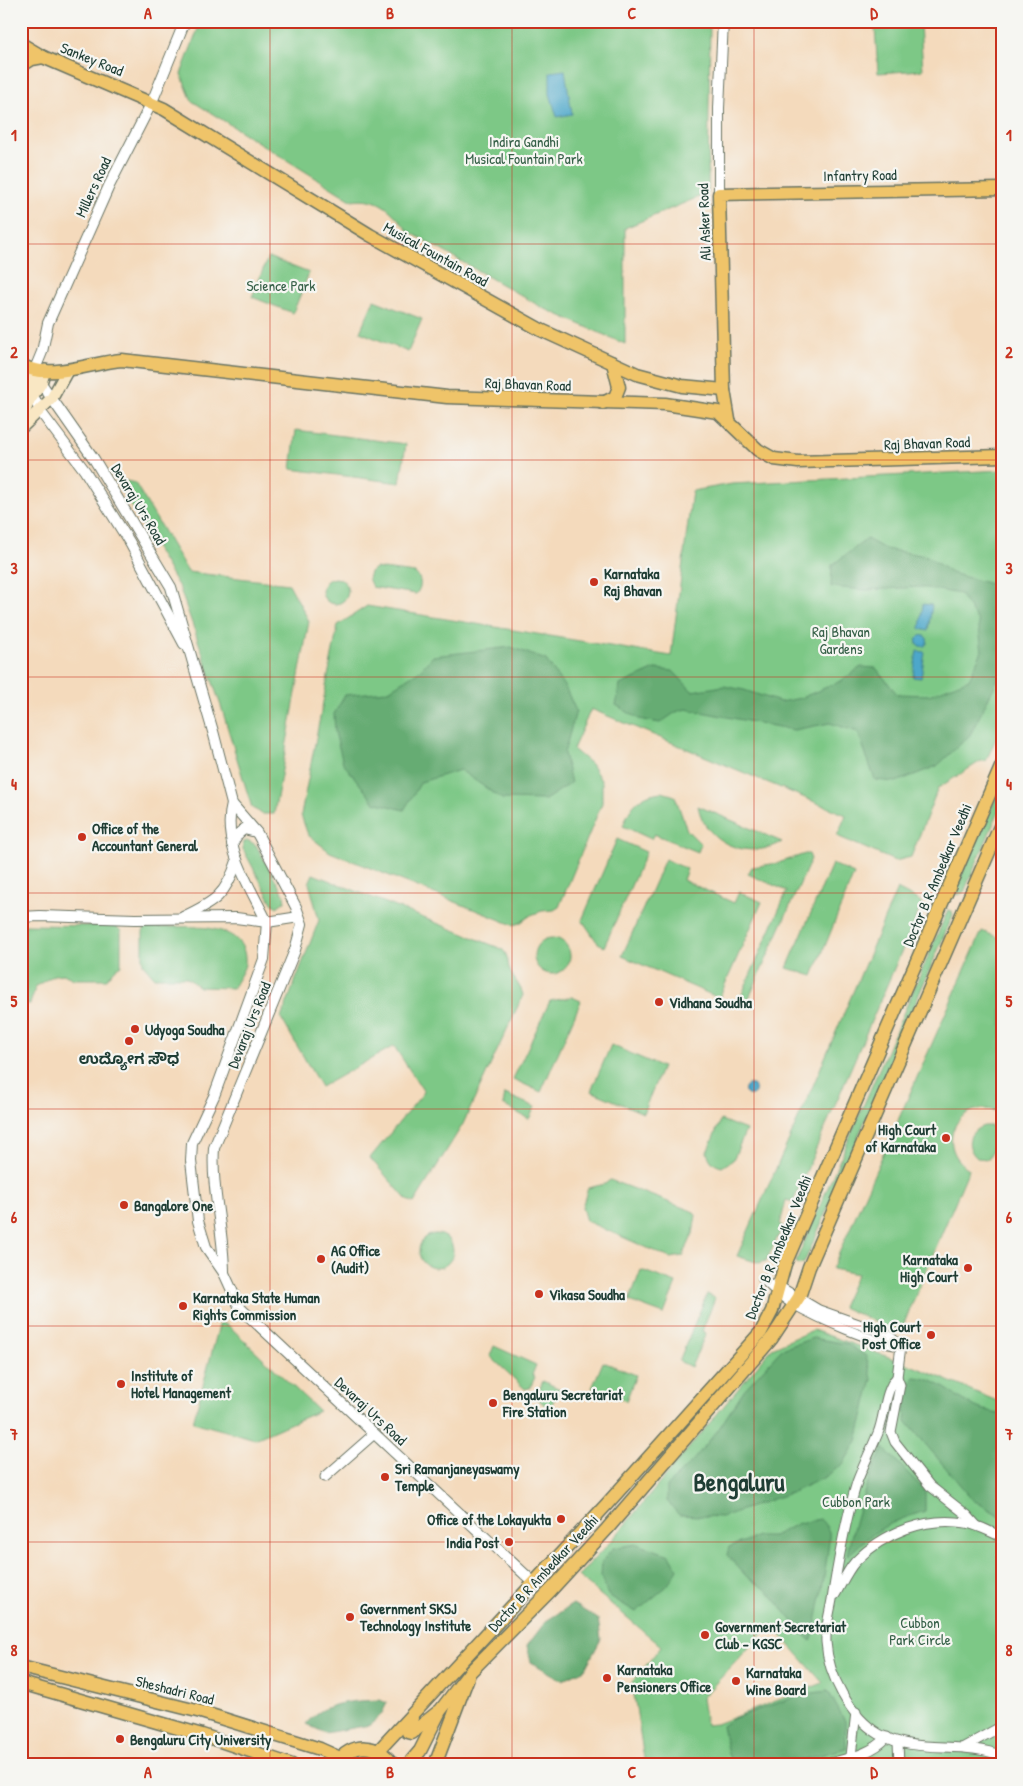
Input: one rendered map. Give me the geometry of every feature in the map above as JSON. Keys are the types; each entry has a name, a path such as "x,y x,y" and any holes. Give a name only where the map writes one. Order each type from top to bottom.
{"main road":[{"name":"Sankey Road","path":"21,44 43,57 152,102"},
{"path":"21,66 32,59 43,57"},
{"name":"Musical Fountain Road","path":"152,102 370,236 542,330 637,374 682,386 724,390"},
{"name":"Infantry Road","path":"719,194 1002,189"},
{"name":"Ali Asker Road","path":"719,194 724,390 729,420"},
{"name":"Raj Bhavan Road","path":"67,372 85,366 122,360 447,397 700,408 718,412 729,420 758,450 778,460 817,462 1002,456"},
{"path":"603,403 615,397 619,387 613,363"},
{"path":"21,365 67,372 52,398 21,428"},
{"path":"28,401 41,383 40,369"},
{"path":"21,420 40,369"},
{"name":"Doctor B R Ambedkar Veedhi","path":"379,1750 391,1736 413,1717 533,1582 606,1505 756,1339 772,1311 785,1264 1002,765"},
{"name":"Doctor B R Ambedkar Veedhi","path":"408,1765 420,1751 440,1711 470,1672 551,1590 634,1499 767,1345 796,1300 1002,822"},
{"name":"Sheshadri Road","path":"21,1667 201,1712 320,1748 338,1761"},
{"path":"435,1765 464,1694 470,1672"},
{"path":"21,1683 202,1735 292,1765"},
{"path":"413,1717 408,1725 408,1732 412,1733 440,1711"},
{"path":"338,1761 357,1748 368,1747 379,1750 393,1765"}],"street":[{"name":"Millers Road","path":"40,369 48,322 109,186 152,102 185,21"},
{"name":"Ali Asker Road","path":"719,194 719,127 723,21"},
{"name":"Devaraj Urs Road","path":"41,383 94,459 171,587 182,619 189,652 232,804 257,833 296,906 302,924 295,950 214,1148 213,1165 224,1244 224,1273"},
{"name":"Devaraj Urs Road","path":"28,401 40,411 85,471 130,543 189,652"},
{"name":"Devaraj Urs Road","path":"232,804 228,821 237,861 268,922 264,959 214,1096 192,1144 191,1161 198,1221 209,1253 224,1273 240,1308 533,1582"},
{"path":"232,844 238,834 244,829 257,833"},
{"path":"180,918 210,904 230,883 237,861"},
{"path":"21,917 236,918 268,922 299,917"},
{"path":"778,1289 818,1310 887,1334 901,1346 897,1377 900,1385 892,1432 895,1442 930,1486 967,1515 976,1525"},
{"path":"897,1377 891,1383 880,1428 858,1481 841,1546 827,1627 826,1642 830,1661 844,1696 856,1712 879,1734 898,1742 964,1748 1001,1755"},
{"path":"325,1477 374,1434"},
{"path":"832,1599 854,1564 874,1544 906,1528 932,1522 966,1522 1002,1538"},
{"path":"851,1756 856,1712"},
{"path":"964,1748 1002,1726"},
{"path":"822,1765 880,1745 887,1737"},
{"path":"898,1742 899,1765"}],"green space":[{"name":"Indira Gandhi Musical Fountain Park","path":"201,21 710,21 708,193 625,228 625,344 543,308 408,231 384,206 370,200 351,200 192,101 181,74"},
{"path":"920,24 923,70 878,73 875,27"},
{"name":"Science Park","path":"268,257 309,273 293,313 252,297"},
{"path":"374,300 422,319 408,352 360,332"},
{"path":"296,430 406,444 400,483 291,469"},
{"name":"Raj Bhavan Gardens","path":"1002,470 1002,725 986,761 981,761 938,788 911,857 895,861 837,836 846,815 591,709 573,749 591,764 602,782 602,803 559,907 554,910 542,911 531,915 520,923 513,925 330,852 308,835 301,815 338,625 367,606 671,656 692,491 732,484"},
{"path":"114,478 135,483 188,572 289,584 309,621 274,814 263,814 252,808 221,706 180,589"},
{"path":"867,539 885,549 927,556 951,573 1002,587 1002,671 970,735 937,766 896,782 875,780 858,732 830,723 794,730 686,709 676,712 660,723 639,719 616,705 620,685 655,669 673,671 692,691 724,686 744,690 780,702 801,698 841,681 861,667 876,668 897,694 929,695 969,679 982,651 978,621 960,594 921,587 866,590 831,587 832,565"},
{"path":"375,568 415,573 420,580 419,589 416,594 372,587 368,578 370,572"},
{"path":"335,578 344,582 348,591 344,600 335,604 326,600 322,591 326,582"},
{"path":"511,647 546,660 566,689 576,711 564,753 571,783 545,800 502,799 460,770 421,782 404,810 374,802 343,763 335,732 334,714 345,695 387,691 419,671 433,656"},
{"path":"1002,783 1002,804 964,892 958,895 956,888"},
{"path":"662,792 675,796 687,830 701,844 698,852 654,834 651,839 623,826 637,802 648,795"},
{"path":"698,806 782,842 756,850 730,845 719,839 709,830 702,819"},
{"path":"617,839 646,852 604,947 597,942 582,920"},
{"path":"247,840 256,845 284,895 285,901 277,907 272,903 243,849 243,843"},
{"path":"809,854 811,859 745,1007 738,1003 787,891 748,874 752,867 778,863"},
{"path":"665,859 687,869 683,880 734,903 739,892 762,902 719,998 622,956"},
{"path":"832,864 854,874 813,976 787,968"},
{"path":"313,874 502,949 507,957 510,971 523,995 463,1124 414,1203 407,1200 370,1158 424,1092 394,1046 321,1087 281,1018 319,920 309,883"},
{"path":"897,889 920,901 922,904 793,1202 786,1200 780,1225 783,1226 766,1261 759,1263 737,1256 812,1088"},
{"path":"948,910 952,911 953,915 809,1252 804,1263 798,1265 796,1261"},
{"path":"21,925 116,926 121,931 121,965 107,979 74,979 63,974 54,975 36,986 30,1004 21,1004"},
{"path":"190,927 207,928 223,932 235,938 243,949 245,964 243,970 233,988 199,987 186,977 154,977 143,964 143,932 145,928"},
{"path":"982,931 1002,939 1002,1095 996,1111 982,1109 970,1112 961,1118 954,1127 953,1149 958,1160 969,1169 900,1333 842,1307 857,1274 832,1269"},
{"path":"552,938 559,939 565,943 569,949 569,963 565,969 559,973 552,974 545,973 539,969 535,963 534,956 535,949 539,943 545,939"},
{"path":"572,997 581,1001 541,1092 513,1079 550,1001"},
{"path":"611,1045 662,1067 643,1113 591,1091"},
{"path":"505,1094 535,1107 529,1119 503,1105"},
{"path":"721,1120 746,1130 733,1160 722,1167 712,1162 707,1152"},
{"path":"992,1126 1000,1135 988,1159 977,1158 969,1144 971,1135 978,1128"},
{"path":"610,1180 692,1211 696,1215 693,1234 683,1256 670,1258 586,1221 582,1207 588,1188 605,1184"},
{"path":"436,1234 443,1235 448,1239 452,1244 452,1258 448,1263 443,1267 436,1268 429,1267 424,1263 420,1258 419,1251 420,1244 424,1239 429,1235"},
{"path":"641,1270 676,1283 664,1314 629,1301"},
{"path":"707,1294 715,1298 702,1331 706,1333 691,1367 679,1361"},
{"path":"220,1322 229,1326 319,1411 255,1439 193,1422"},
{"name":"Cubbon Park","path":"813,1330 908,1364 1002,1403 1002,1765 645,1765 632,1682 637,1676 637,1672 641,1672 661,1646 578,1576 614,1538 772,1348","holes":["771,1624 823,1683 716,1724 706,1725 702,1698"]},
{"path":"813,1338 847,1344 866,1356 872,1379 857,1441 843,1464 825,1477 793,1492 722,1517 679,1515 667,1501 667,1486 694,1459 718,1430 744,1390 782,1349"},
{"path":"494,1346 536,1365 532,1375 535,1377 530,1388 525,1389 490,1356"},
{"path":"603,1362 636,1375 626,1401 592,1388"},
{"path":"914,1377 931,1381 978,1408 1002,1414 1002,1517 973,1500 906,1421 904,1391"},
{"path":"543,1381 560,1389 549,1409 536,1397"},
{"path":"884,1448 925,1491 925,1511 884,1527 849,1555 847,1554 862,1500 871,1473"},
{"path":"820,1519 829,1532 829,1539 819,1607 811,1641 767,1590 747,1577 727,1555 729,1547 758,1536 773,1536 799,1523"},
{"path":"637,1544 670,1555 678,1569 667,1586 636,1612 608,1595 601,1577 602,1562 613,1548"},
{"path":"573,1604 598,1619 601,1639 585,1669 562,1680 531,1662 527,1646 546,1621"},
{"path":"828,1691 845,1721 846,1748 784,1765 734,1765 728,1754 722,1726 732,1719 804,1694"},
{"path":"380,1700 387,1703 381,1715 370,1725 325,1733 306,1724 313,1716 330,1707 349,1702"}],"water":[{"path":"565,70 572,114 557,117 550,94 550,72"},
{"path":"923,604 932,605 928,631 920,629"},
{"path":"920,636 924,636 927,641 926,645 920,646 917,643 917,639"},
{"path":"917,651 925,652 921,678 913,677"},
{"path":"750,1084 756,1090 750,1096 744,1090"}],"place":[{"name":"Karnataka Raj Bhavan","path":"594,582"},
{"name":"Office of the Accountant General","path":"82,837"},
{"name":"Vidhana Soudha","path":"659,1002"},
{"name":"Udyoga Soudha","path":"135,1029"},
{"name":"ಉದ್ಯೋಗ ಸೌಧ","path":"129,1041"},
{"name":"High Court of Karnataka","path":"946,1138"},
{"name":"Bangalore One","path":"124,1205"},
{"name":"AG Office (Audit)","path":"321,1259"},
{"name":"Karnataka High Court","path":"968,1268"},
{"name":"Vikasa Soudha","path":"539,1294"},
{"name":"Karnataka State Human Rights Commission","path":"183,1306"},
{"name":"High Court Post Office","path":"931,1335"},
{"name":"Institute of Hotel Management","path":"121,1384"},
{"name":"Bengaluru Secretariat Fire Station","path":"493,1403"},
{"name":"Sri Ramanjaneyaswamy Temple","path":"385,1477"},
{"name":"Office of the Lokayukta","path":"561,1519"},
{"name":"India Post","path":"509,1542"},
{"name":"Government SKSJ Technology Institute","path":"350,1617"},
{"name":"Government Secretariat Club - KGSC","path":"705,1635"},
{"name":"Karnataka Pensioners Office","path":"607,1678"},
{"name":"Karnataka Wine Board","path":"736,1681"},
{"name":"Bengaluru City University","path":"120,1739"}],"district":[{"name":"Bengaluru","path":"739,1482"}],"park label":[{"name":"Cubbon Park Circle","path":"920,1630"}]}
